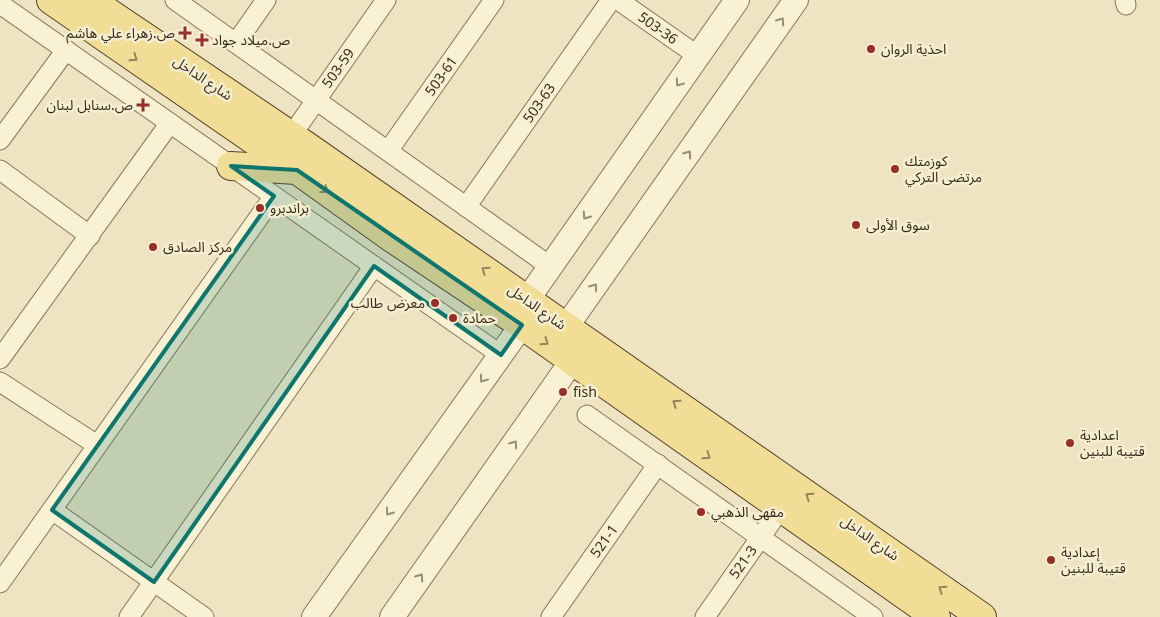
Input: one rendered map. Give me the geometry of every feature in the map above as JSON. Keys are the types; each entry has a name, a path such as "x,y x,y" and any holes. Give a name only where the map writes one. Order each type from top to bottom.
{"main road":[{"name":"شارع الداخل","path":"51,0 392,238 525,313 566,327 982,617"},
{"name":"شارع الداخل","path":"90,0 291,136 525,313 572,362 936,617"},
{"path":"232,166 297,170"}],"street":[{"path":"176,0 551,267"},
{"path":"236,43 266,0"},
{"name":"503-59","path":"291,136 386,0"},
{"name":"503-61","path":"388,151 494,0"},
{"name":"503-63","path":"466,207 611,0"},
{"name":"503-36","path":"618,0 698,56"},
{"path":"314,617 501,355 551,267 737,0"},
{"path":"566,327 796,0"},
{"path":"0,4 501,355"},
{"path":"0,140 66,50"},
{"path":"0,359 170,124"},
{"path":"0,170 90,236"},
{"path":"0,583 274,196"},
{"path":"129,617 374,266"},
{"path":"392,617 572,362"},
{"path":"0,382 98,445"},
{"path":"587,415 761,536 863,614"},
{"name":"521-1","path":"551,617 658,464"},
{"name":"521-3","path":"705,617 781,508"},
{"path":"52,510 204,617"}],"highlighted area":[{"path":"231,166 297,170 522,325 501,355 374,266 154,582 52,510 274,196"}],"place":[{"name":"ص.زهراء علي هاشم","path":"185,33"},
{"name":"ص.ميلاد جواد","path":"202,40"},
{"name":"احذية الروان","path":"871,49"},
{"name":"ص.سنابل لبنان","path":"143,105"},
{"name":"كوزمتك مرتضى التركي","path":"895,169"},
{"name":"براندبرو","path":"260,208"},
{"name":"سوق الأولى","path":"856,225"},
{"name":"مركز الصادق","path":"153,247"},
{"name":"معرض طالب","path":"435,303"},
{"name":"حمادة","path":"453,318"},
{"name":"fish","path":"563,392"},
{"name":"اعدادية قتيبة للبنين","path":"1070,443"},
{"name":"مقهى الذهبي","path":"701,512"},
{"name":"إعدادية قتيبة للبنين","path":"1051,560"}]}
